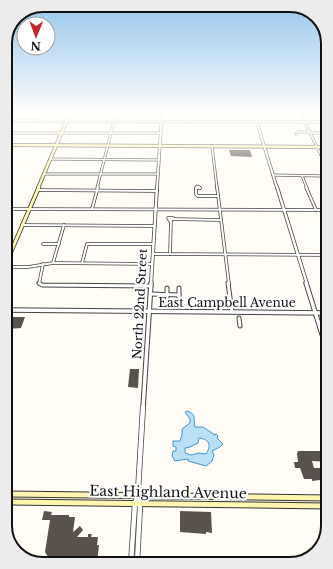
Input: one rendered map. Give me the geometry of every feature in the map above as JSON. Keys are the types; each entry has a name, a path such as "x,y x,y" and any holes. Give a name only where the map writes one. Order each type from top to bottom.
{"main road":[{"path":"12,250 58,140"},
{"path":"12,145 321,146"},
{"name":"East Highland Avenue","path":"12,494 321,498"},
{"path":"216,497 216,504"},
{"name":"East Highland Avenue","path":"12,502 321,506"}],"street":[{"path":"92,209 109,140"},
{"name":"North 22nd Street","path":"132,557 138,496 160,140"},
{"path":"262,140 321,332"},
{"path":"313,140 321,155"},
{"path":"212,146 232,312"},
{"path":"50,159 159,160"},
{"path":"44,174 158,174"},
{"path":"273,175 321,176"},
{"path":"302,176 316,210"},
{"path":"196,188 196,194 198,196 218,196"},
{"path":"37,190 157,191"},
{"path":"12,209 321,210"},
{"path":"170,254 170,221 174,219 221,220"},
{"path":"22,225 155,226"},
{"path":"53,263 64,225"},
{"path":"43,244 59,244"},
{"path":"82,263 87,244 153,244"},
{"path":"153,254 321,255"},
{"path":"12,267 28,267 53,263 152,264"},
{"path":"43,264 39,284 151,286"},
{"path":"167,288 167,301"},
{"path":"179,288 179,301"},
{"path":"151,294 179,295"},
{"name":"East Campbell Avenue","path":"12,310 321,313"},
{"path":"120,316 121,311"},
{"path":"207,312 208,317"},
{"path":"239,318 240,326"},
{"name":"North 22nd Street","path":"137,503 137,557"}],"water":[{"path":"185,412 190,412 193,415 195,427 203,427 215,435 216,434 218,436 217,438 223,444 212,451 214,455 212,461 206,466 188,461 188,459 175,461 172,456 173,451 176,451 176,447 173,446 173,441 180,441 182,429 190,423 190,419","holes":["199,438 207,441 209,445 206,454 199,453 191,455 185,453 185,448 198,443"]}],"building":[{"path":"229,150 250,150 252,157 231,156"},
{"path":"12,317 25,317 21,328 12,329"},
{"path":"130,369 139,369 138,388 128,387"},
{"path":"298,451 321,451 321,462 312,461 314,468 321,468 321,480 312,481 312,479 304,479 300,468 295,468 294,462 298,462"},
{"path":"44,511 52,512 51,515 69,515 69,517 75,517 73,532 80,526 83,530 77,537 88,537 88,534 92,534 91,537 98,537 98,557 48,557 45,552 50,520 42,520"},
{"path":"180,511 211,512 212,533 180,532"}]}
